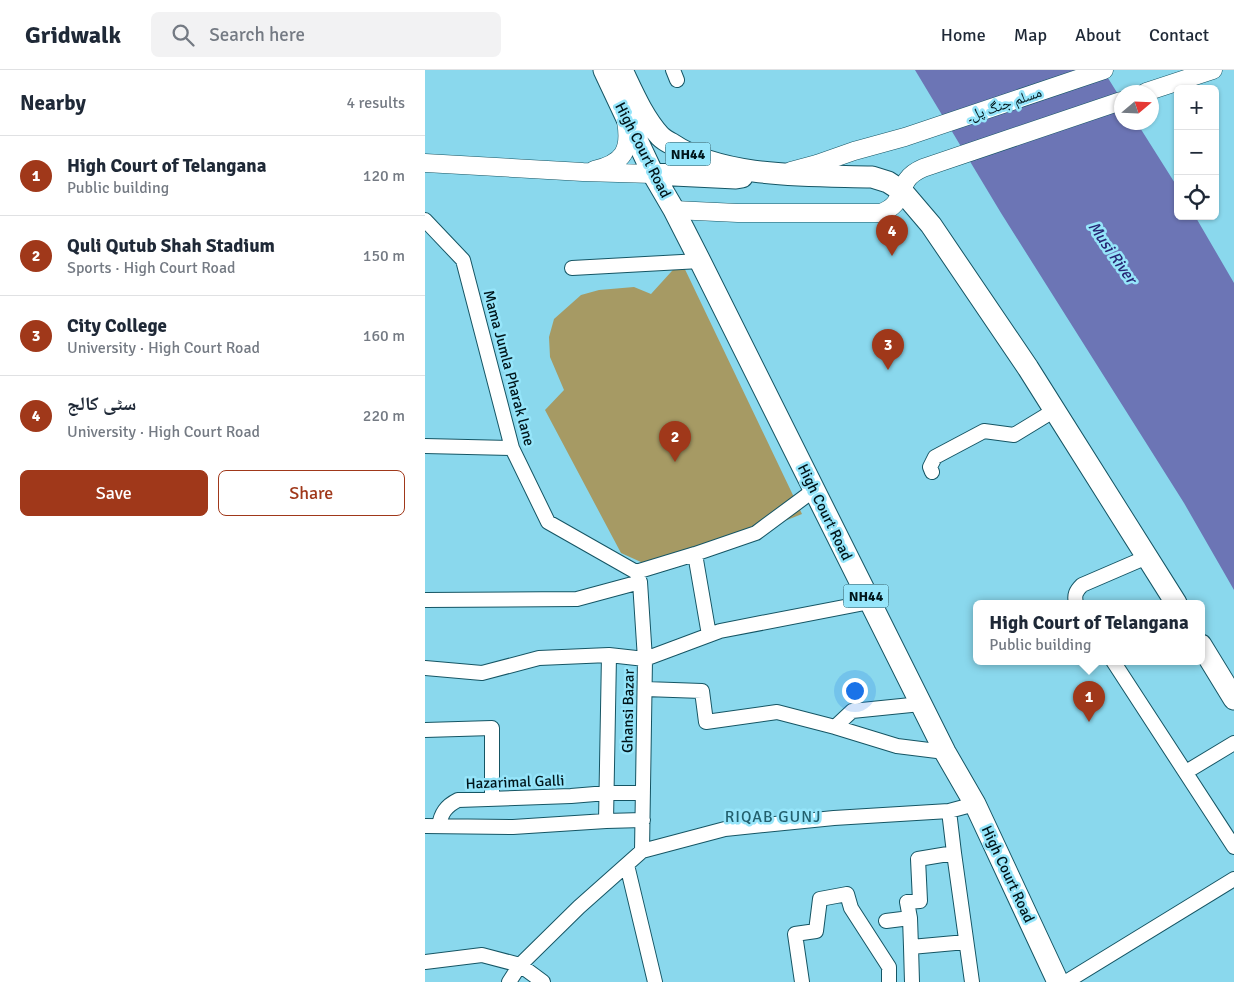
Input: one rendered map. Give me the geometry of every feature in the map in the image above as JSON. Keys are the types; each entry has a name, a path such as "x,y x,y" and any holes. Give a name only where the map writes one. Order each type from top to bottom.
{"highway":[{"name":"High Court Road","path":"604,70 653,174 700,260 945,752 975,804 1058,982"},
{"name":"High Court Road","path":"622,70 637,103 661,137 686,153 723,164 768,172 873,177 888,182 902,191 931,225 1028,368 1174,600"},
{"path":"653,174 736,178 768,172"},
{"path":"1205,652 1234,699"}],"main road":[{"name":"مسلم جنگ پل۔","path":"768,172 809,166 905,137 1104,70"},
{"path":"1159,88 1213,70"},
{"path":"674,210 738,213 881,213 891,209 899,201 906,181 913,173 923,168 1114,103"},
{"path":"583,172 608,166 619,159 626,148 629,137 625,117"},
{"path":"425,163 653,174"}],"street":[{"name":"Mama Jumla Pharak lane","path":"425,220 463,260 512,448 548,522 638,577"},
{"path":"572,268 700,260"},
{"path":"932,472 930,467 935,457 984,431 1014,435 1055,410"},
{"path":"425,446 512,448"},
{"path":"425,600 577,599 756,533 814,490"},
{"path":"695,554 709,635"},
{"path":"1076,600 1076,592 1082,585 1147,557"},
{"name":"Ghansi Bazar","path":"638,577 645,659 642,851"},
{"path":"425,668 483,673 539,658 609,655 645,659 720,631 870,602"},
{"path":"606,821 609,655"},
{"path":"1116,665 1234,847"},
{"path":"645,689 702,690 706,722 777,712 897,746 945,752"},
{"path":"835,727 852,711 921,704"},
{"path":"425,730 492,728 492,799"},
{"path":"1186,772 1234,743"},
{"name":"Hazarimal Galli","path":"432,826 449,805 459,800 643,793"},
{"path":"509,982 519,965 642,851 725,829 833,818 949,811 975,804"},
{"path":"949,811 972,982"},
{"path":"432,826 513,827 643,820"},
{"path":"913,982 910,918 907,902 920,901 918,859 954,853"},
{"path":"627,865 655,982"},
{"path":"1065,982 1234,879"},
{"path":"803,982 795,934 816,931 820,899 847,894 851,908 889,966 889,982"},
{"path":"886,921 910,918"},
{"path":"911,947 966,942"},
{"path":"425,962 482,955 519,965 543,982"}],"shaded area":[{"path":"681,261 802,514 704,553 663,572 621,553 545,410 564,390 550,357 549,337 554,319 581,295 599,290 634,287 651,294"}],"water":[{"name":"Musi River","path":"915,70 1103,70 1114,88 1114,130 1141,130 1174,182 1174,220 1197,220 1234,283 1234,590 1184,503 1001,213"}],"place":[{"name":"سٹی کالج","path":"892,256"},
{"name":"City College","path":"888,370"},
{"name":"Quli Qutub Shah Stadium","path":"675,462"},
{"name":"High Court of Telangana","path":"1089,722"}],"district":[{"name":"RIQAB GUNJ","path":"773,816"}]}
